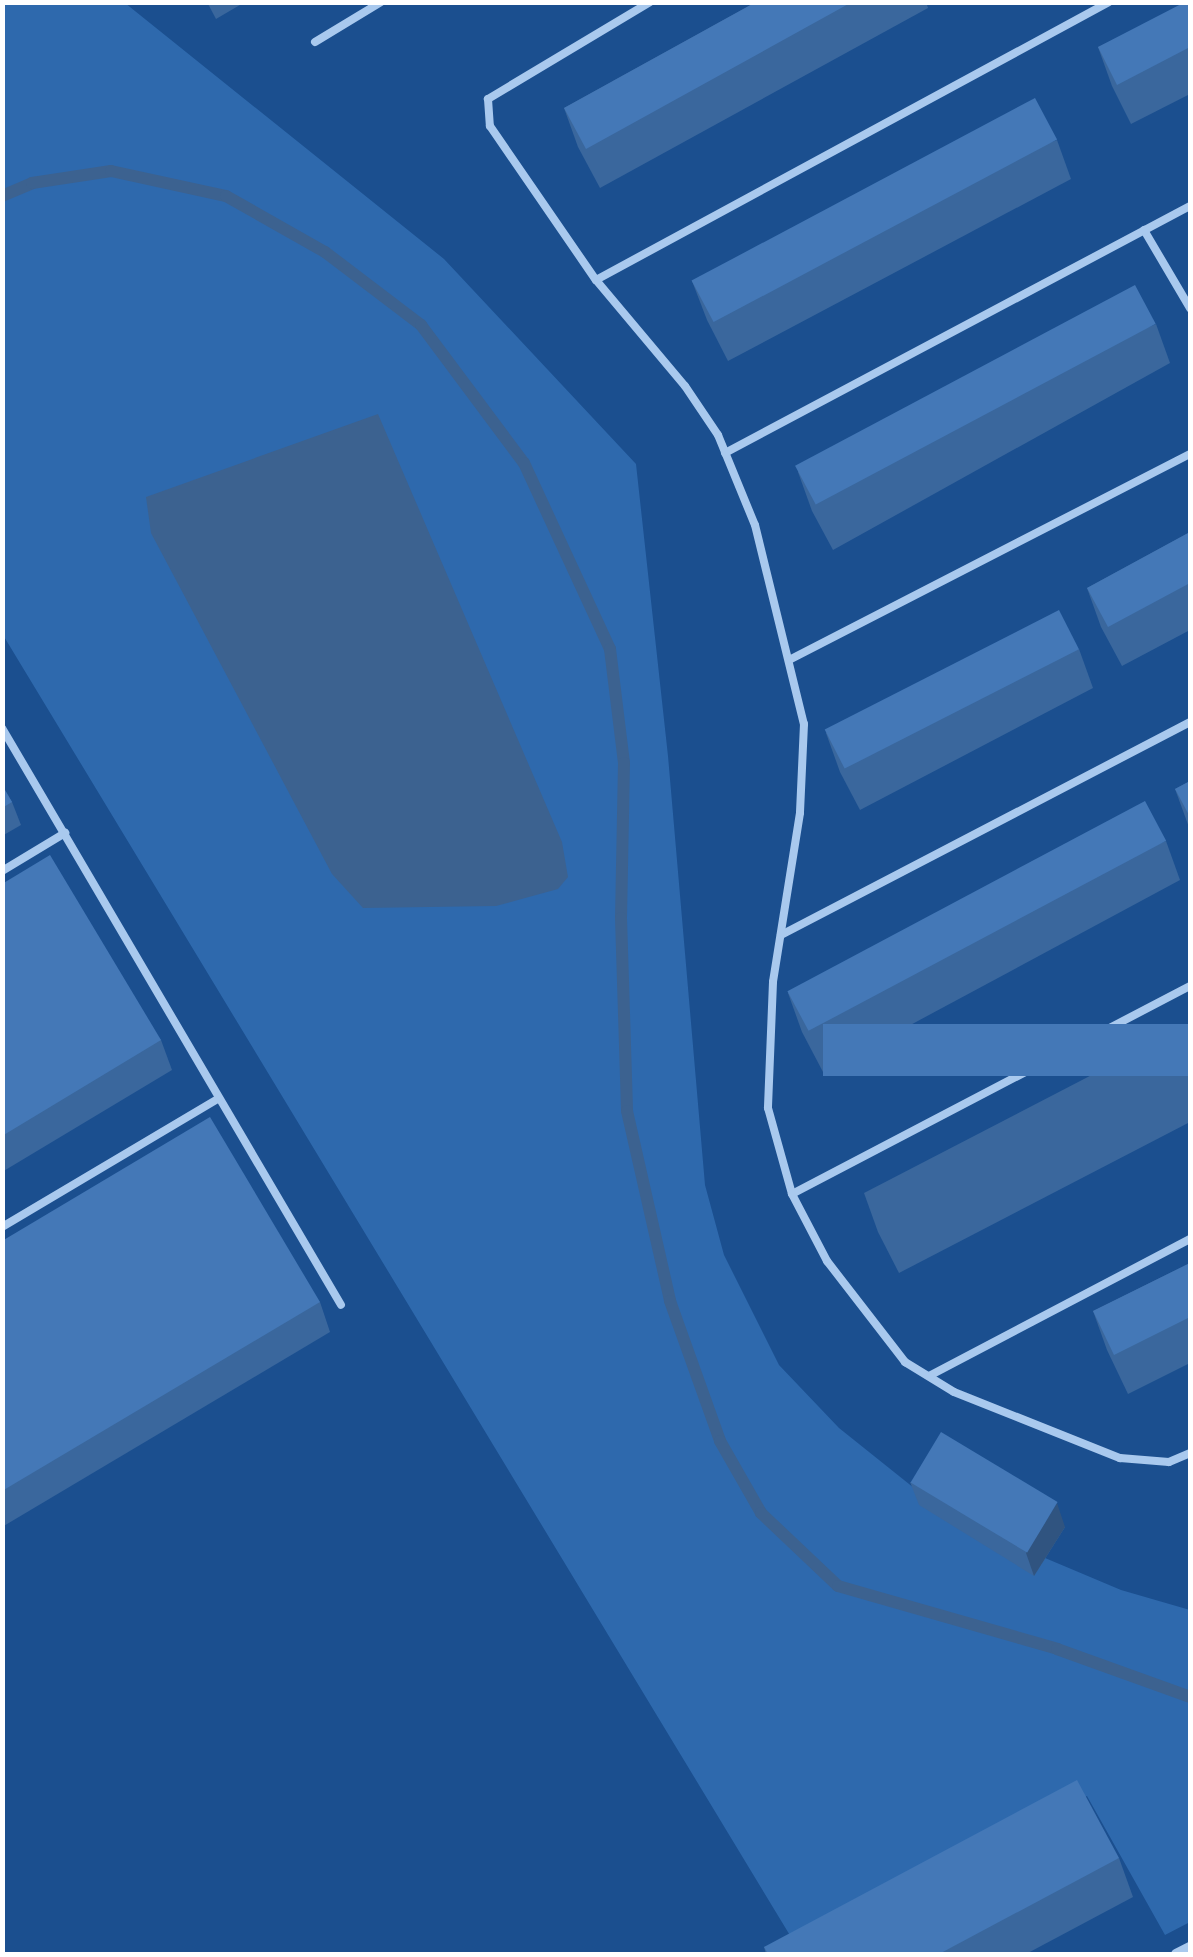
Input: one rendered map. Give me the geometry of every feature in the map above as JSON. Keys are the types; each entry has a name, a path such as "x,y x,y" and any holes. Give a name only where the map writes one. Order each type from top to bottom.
{"street":[{"path":"1176,1954 1190,1947"}],"lane":[{"path":"315,42 381,2"},
{"path":"650,2 488,99 490,126 596,280 684,386 725,453 755,525 804,724 800,812 772,982 768,1108 792,1194 827,1262 905,1362 954,1392 1120,1458 1169,1462 1190,1453"},
{"path":"596,280 1108,2"},
{"path":"725,453 1190,206"},
{"path":"1144,230 1190,308"},
{"path":"791,659 1190,454"},
{"path":"781,935 1190,722"},
{"path":"2,728 341,1306"},
{"path":"2,871 65,833"},
{"path":"792,1194 1190,986"},
{"path":"2,1227 218,1099"},
{"path":"929,1376 1190,1239"}],"shaded area":[{"path":"3,3 125,3 444,259 636,464 668,756 705,1185 724,1255 779,1365 839,1428 919,1492 1007,1542 1121,1590 1190,1610 1190,1922 1165,1935 1087,1796 794,1942 3,635"},
{"path":"378,414 562,842 568,877 558,889 496,906 363,908 332,874 151,533 146,497"}],"building":[{"path":"756,2 852,2 586,149 564,108"},
{"path":"1190,2 1190,47 1117,85 1098,47"},
{"path":"1035,98 1057,139 714,322 692,281"},
{"path":"1135,285 1156,324 816,505 795,466"},
{"path":"1190,532 1190,583 1108,627 1087,588"},
{"path":"1059,610 1079,649 845,769 825,729"},
{"path":"1190,781 1190,817 1175,789"},
{"path":"2,785 12,802 2,808"},
{"path":"1145,801 1166,841 809,1031 787,991"},
{"path":"50,855 161,1040 2,1136 2,884"},
{"path":"823,1024 1190,1024 1190,1076 823,1076"},
{"path":"210,1117 320,1302 2,1491 2,1241"},
{"path":"1190,1263 1190,1317 1114,1355 1093,1311"},
{"path":"941,1432 1058,1502 1027,1553 911,1483"},
{"path":"1077,1780 1119,1858 939,1954 768,1954 764,1947"}],"waterway":[{"path":"2,196 32,183 111,171 226,196 325,252 421,325 524,463 610,649 624,763 621,918 627,1111 670,1301 720,1441 761,1513 838,1586 1057,1649 1190,1697"}]}
